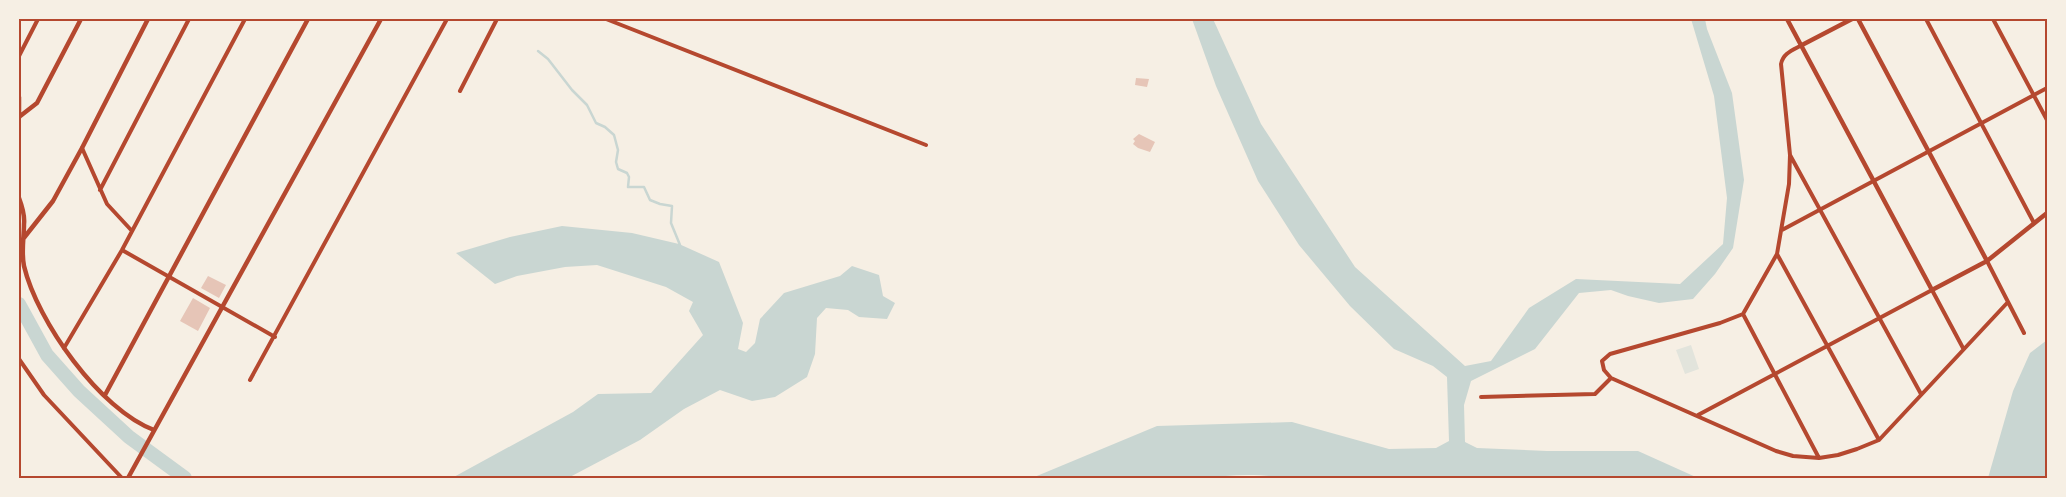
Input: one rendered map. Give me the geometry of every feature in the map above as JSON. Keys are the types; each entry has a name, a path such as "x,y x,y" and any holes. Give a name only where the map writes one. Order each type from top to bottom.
{"street":[{"path":"19,56 38,19"},
{"path":"19,118 37,104 81,19"},
{"path":"22,240 52,200 82,148 148,19"},
{"path":"100,190 189,19"},
{"path":"64,348 122,250 245,19"},
{"path":"105,395 308,19"},
{"path":"128,478 381,19"},
{"path":"250,380 447,19"},
{"path":"460,91 497,19"},
{"path":"606,19 926,145"},
{"path":"1787,19 1963,348"},
{"path":"1852,19 1802,45 1782,58 1790,155 1789,184 1782,230 1778,254 1743,314 1720,323 1605,356 1602,366 1604,370 1611,378 1776,451 1805,458 1819,458 1848,453 1879,440 2008,302"},
{"path":"1858,19 2024,333"},
{"path":"1926,19 2034,223"},
{"path":"1993,19 2047,120"},
{"path":"1782,230 2047,88"},
{"path":"19,97 19,118"},
{"path":"82,148 100,190 111,209 132,231"},
{"path":"1790,155 1921,394"},
{"path":"19,198 24,223 22,240 23,263 31,289 48,323 64,348 105,395 134,419 154,430"},
{"path":"1698,415 1987,261 2047,213"},
{"path":"122,250 275,337"},
{"path":"1778,254 1879,440"},
{"path":"1743,314 1819,458"},
{"path":"19,359 44,395 122,478"},
{"path":"1481,397 1595,394 1611,378"}],"shaded area":[{"path":"1192,19 1213,19 1261,124 1355,267 1465,366 1491,361 1529,308 1576,279 1680,284 1723,244 1727,198 1714,96 1691,19 1705,19 1707,29 1732,93 1744,180 1733,248 1715,274 1693,299 1659,303 1611,290 1579,293 1535,349 1471,381 1464,405 1465,442 1477,448 1547,451 1638,451 1698,478 1283,478 1264,475 1243,475 1203,478 1032,478 1157,426 1292,422 1389,449 1436,448 1449,441 1447,377 1433,366 1394,349 1350,306 1299,245 1258,181 1216,86"},
{"path":"562,226 632,233 679,244 719,262 743,323 738,349 746,352 755,343 760,319 784,293 840,276 852,266 879,275 883,296 895,303 887,319 859,317 848,310 826,308 817,318 815,354 807,377 775,397 752,401 720,390 684,409 640,440 568,478 452,478 573,412 598,394 651,393 703,335 689,311 693,302 666,287 597,265 565,267 517,276 495,284 456,253 510,237"},
{"path":"2047,340 2047,473 2045,478 1988,478 2013,391 2030,353"},
{"path":"1691,345 1699,369 1685,374 1676,350"}],"building":[{"path":"1136,78 1149,79 1147,87 1135,85"},
{"path":"1139,134 1155,142 1150,152 1133,144 1135,141 1133,139"},
{"path":"208,276 226,285 219,298 201,288"},
{"path":"193,298 210,308 198,331 180,321"}],"waterway":[{"path":"538,51 548,59 572,90 587,105 596,123 605,127 614,135 618,150 616,162 618,169 627,173 629,177 628,187 644,187 650,200 672,206 671,223 680,245"},
{"path":"19,304 47,355 79,391 129,437 185,478"}]}
